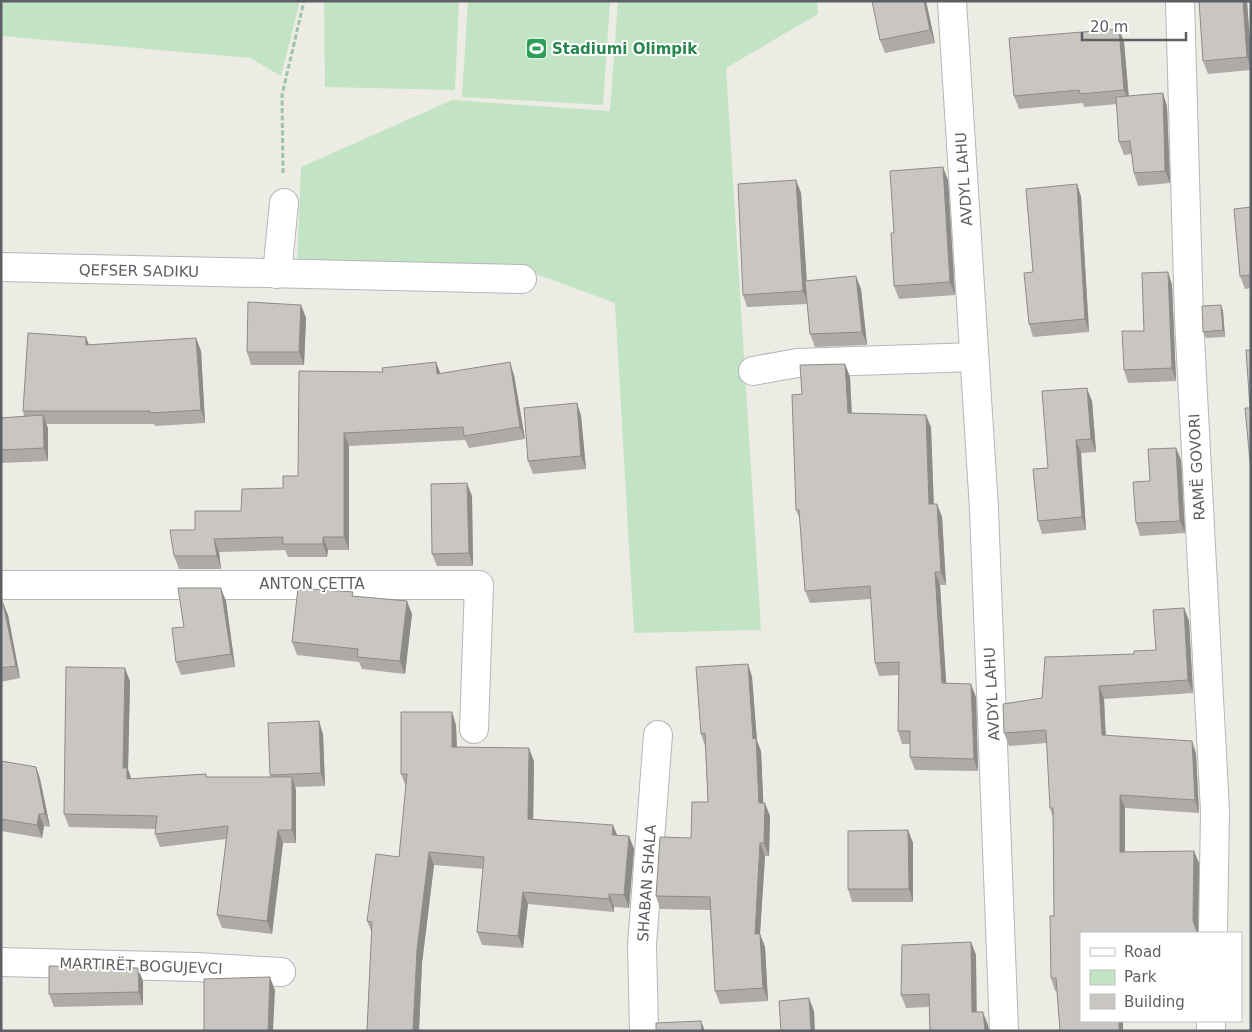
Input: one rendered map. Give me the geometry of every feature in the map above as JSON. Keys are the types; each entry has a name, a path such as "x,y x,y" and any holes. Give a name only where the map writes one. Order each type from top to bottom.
{"street":[{"name":"AVDYL LAHU","path":"952,1 992,683 1004,1031"},
{"name":"RAMË GOVORI","path":"1180,1 1189,319 1215,811 1213,932"},
{"path":"277,274 284,203"},
{"name":"QEFSER SADIKU","path":"1,267 522,279"},
{"path":"753,371 796,363 974,357"},
{"name":"ANTON ÇETTA","path":"1,585 479,585 474,729"},
{"name":"SHABAN SHALA","path":"644,1031 642,945 658,735"},
{"name":"MARTIRËT BOGUJEVCI","path":"1,962 196,967 281,972"}],"path":[{"path":"284,203 282,95 304,1"}],"green space":[{"path":"1,1 300,1 281,76 250,58 1,36"},
{"path":"324,1 459,1 455,90 325,87"},
{"name":"Stadiumi Olimpik","path":"468,1 610,1 603,105 462,97"},
{"path":"618,1 817,1 818,14 726,68 761,630 634,633 615,303 525,270 297,263 301,167 452,100 610,111"}],"building":[{"path":"872,1 924,1 930,30 880,40"},
{"path":"1199,1 1243,1 1247,57 1203,61"},
{"path":"1119,29 1124,90 1080,94 1079,90 1014,96 1009,38"},
{"path":"1163,93 1165,171 1134,173 1130,141 1119,142 1116,97"},
{"path":"943,167 950,282 894,286 891,233 894,233 890,171"},
{"path":"796,180 803,291 743,295 738,184"},
{"path":"1077,184 1085,319 1029,324 1024,273 1033,272 1026,189"},
{"path":"1251,207 1251,275 1240,276 1234,209"},
{"path":"1168,272 1172,368 1124,370 1122,331 1144,331 1142,273"},
{"path":"856,276 862,332 810,334 805,281"},
{"path":"248,302 301,305 299,352 247,352"},
{"path":"1221,305 1223,330 1203,332 1202,306"},
{"path":"28,333 86,337 86,345 196,338 201,410 150,413 150,411 23,411"},
{"path":"1246,350 1251,350 1251,472 1245,408 1250,408"},
{"path":"436,362 437,374 510,362 520,427 464,436 463,427 344,433 344,537 323,537 323,544 283,544 283,537 214,539 217,556 174,556 170,530 195,530 195,511 241,511 242,489 283,488 283,476 298,476 299,371 383,372 382,368"},
{"path":"845,364 848,413 926,415 929,504 937,504 941,572 935,572 942,683 971,684 974,759 910,757 910,731 898,731 899,662 875,663 870,586 805,591 799,510 796,510 792,395 802,394 800,365"},
{"path":"1087,388 1091,439 1076,440 1082,517 1038,521 1033,469 1048,468 1042,391"},
{"path":"577,403 581,456 528,461 524,408"},
{"path":"43,415 44,448 1,450 1,418"},
{"path":"1176,448 1180,521 1136,523 1133,482 1150,481 1148,449"},
{"path":"467,483 469,553 432,554 431,484"},
{"path":"178,588 221,588 231,654 176,662 172,628 184,627"},
{"path":"298,588 353,592 352,596 407,601 400,661 357,657 358,649 292,642"},
{"path":"1,603 3,603 16,666 1,668"},
{"path":"1184,608 1188,680 1099,686 1102,735 1192,741 1195,800 1120,795 1120,852 1194,851 1193,920 1197,932 1080,932 1080,1022 1119,1022 1119,1031 1060,1031 1056,978 1051,978 1050,916 1054,916 1053,808 1050,808 1046,730 1004,733 1003,704 1042,698 1045,657 1134,654 1134,651 1156,650 1153,610"},
{"path":"748,664 753,739 756,738 759,803 765,803 764,843 760,843 755,934 760,934 763,988 715,991 710,897 656,896 660,837 691,838 692,802 708,802 705,733 701,734 696,667"},
{"path":"66,667 125,668 123,768 127,768 127,779 206,774 206,777 292,777 292,830 278,830 267,921 217,915 228,826 155,834 157,816 64,814"},
{"path":"401,712 452,712 452,747 529,748 528,819 613,825 612,835 629,836 624,895 609,894 609,899 523,892 518,936 477,932 484,857 429,852 417,950 413,1031 367,1031 372,922 367,921 376,854 399,857 407,774 401,774"},
{"path":"319,721 321,773 270,775 268,723"},
{"path":"1,761 36,767 45,814 39,814 37,825 1,819"},
{"path":"908,830 909,889 848,889 848,831"},
{"path":"971,942 972,1012 983,1012 985,1031 930,1031 929,994 901,995 902,945"},
{"path":"49,966 138,968 139,992 49,994"},
{"path":"270,977 268,1031 204,1031 204,979"},
{"path":"809,998 811,1031 781,1031 779,1001"},
{"path":"701,1021 702,1031 656,1031 656,1023"}],"place":[{"name":"Stadiumi Olimpik","path":"536,49"}]}
